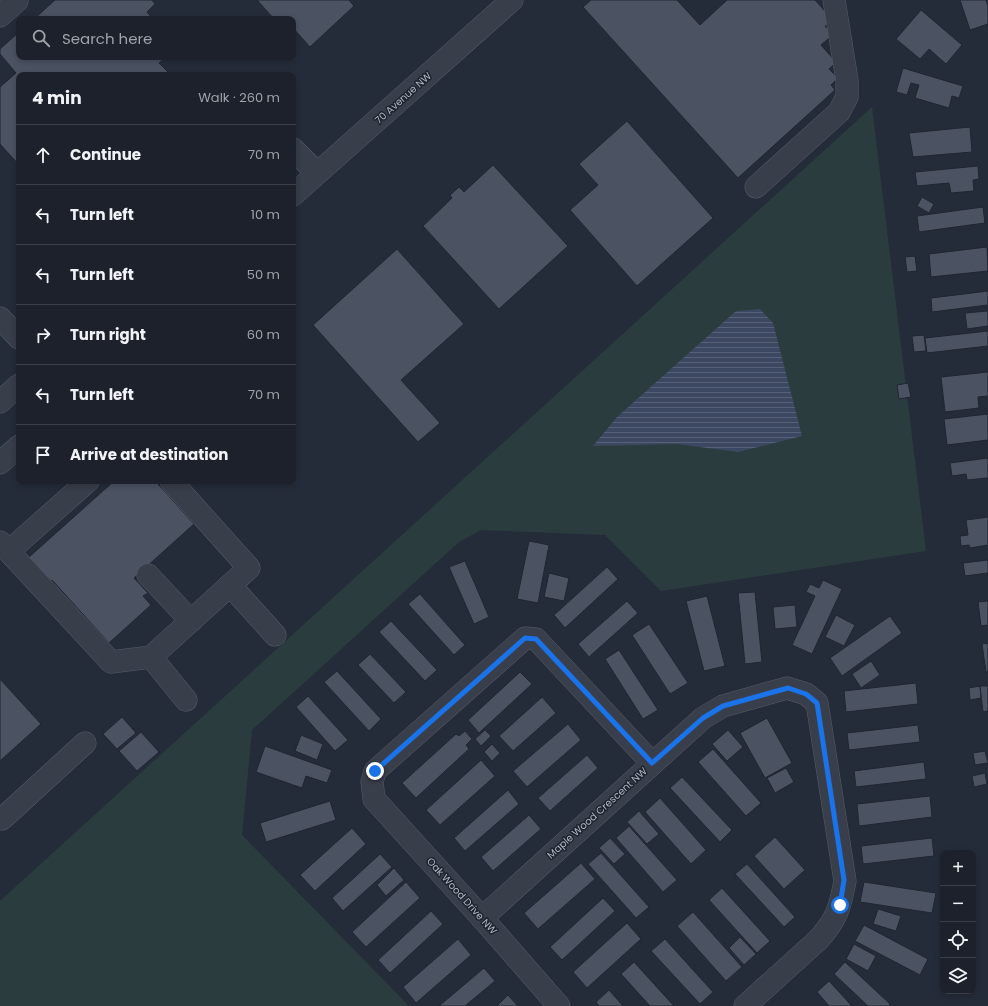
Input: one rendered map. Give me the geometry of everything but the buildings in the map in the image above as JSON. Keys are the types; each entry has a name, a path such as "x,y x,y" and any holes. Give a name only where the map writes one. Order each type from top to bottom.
{"street":[{"name":"70 Avenue NW","path":"296,193 512,0"},
{"path":"756,188 839,112 847,97 847,80 834,0"},
{"path":"0,16 17,1"},
{"path":"296,152 317,173"},
{"path":"0,402 16,388"},
{"path":"0,463 16,449"},
{"path":"84,484 4,547 111,662 151,658 249,568 173,484"},
{"path":"148,575 191,621"},
{"path":"230,585 275,635"},
{"name":"Oak Wood Drive NW","path":"560,1006 374,799 372,782 375,771 525,638 536,639 652,763"},
{"path":"151,658 186,700"},
{"name":"Maple Wood Crescent NW","path":"482,918 703,718 723,706 788,688 806,694 817,703 844,880 840,905 833,921 818,940 745,1006"},
{"path":"0,817 2,819 85,743"}],"shaded area":[{"path":"872,107 926,551 661,591 605,535 481,530 459,542 252,730 242,835 409,1006 0,1006 0,901"}],"water":[{"path":"760,309 773,323 802,436 738,452 677,444 593,446 617,417 736,311"}],"route":[{"path":"375,771 525,638 536,639 652,763 703,718 723,706 788,688 806,694 817,703 844,880 840,905"}]}
